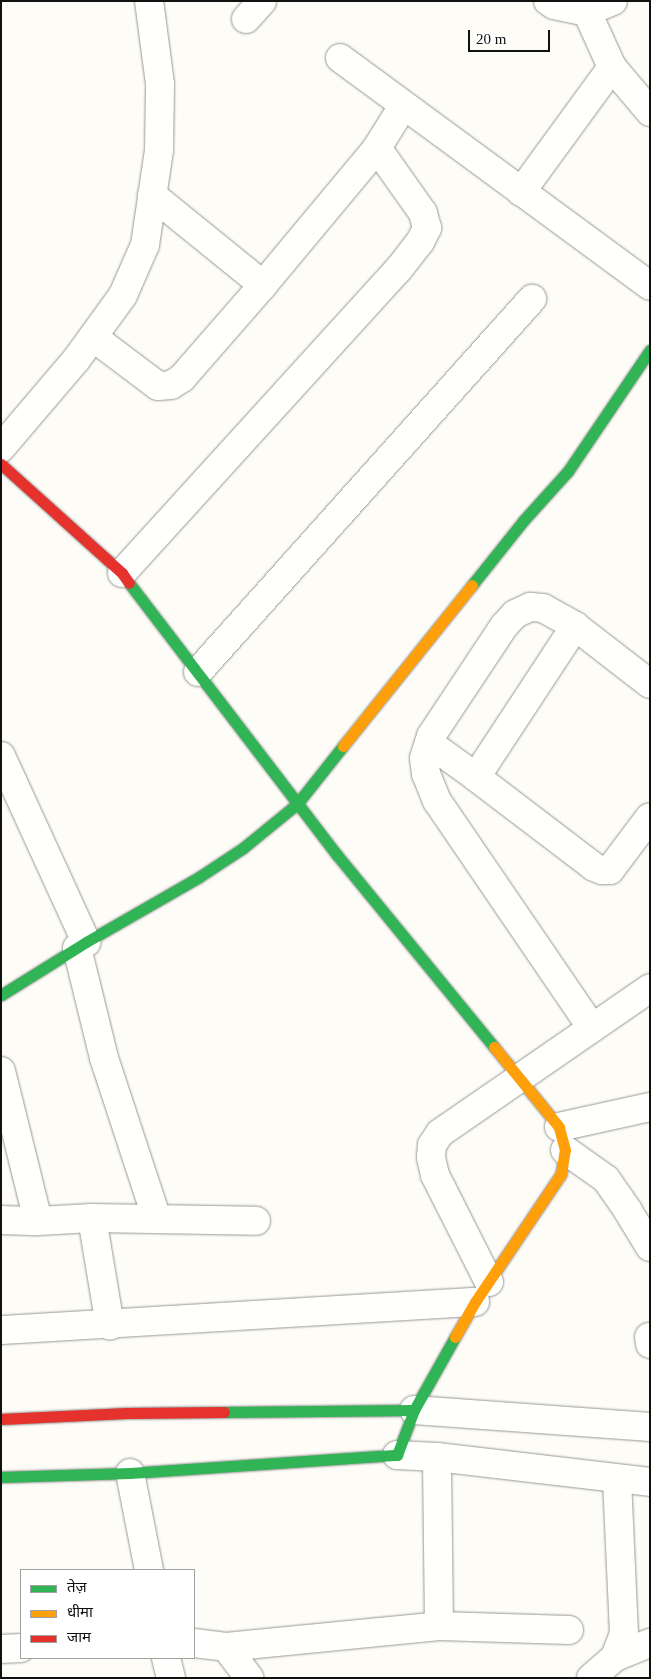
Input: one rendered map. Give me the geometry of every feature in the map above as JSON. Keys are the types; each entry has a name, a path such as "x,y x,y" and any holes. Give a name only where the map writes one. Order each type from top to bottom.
{"street":[{"path":"548,1 554,5 584,7 613,1"},
{"path":"1,448 76,360 123,295 145,245 159,150 160,84 145,3"},
{"path":"584,7 612,67 650,112"},
{"path":"340,58 650,286"},
{"path":"521,192 612,67"},
{"path":"93,337 158,386 171,385 182,378 263,285 377,148 403,106"},
{"path":"122,573 398,270 420,242 427,228 423,213 377,148"},
{"path":"152,195 263,285"},
{"path":"198,672 532,299"},
{"path":"1,995 199,877 243,848 297,804 523,521 568,471 650,350"},
{"path":"1,464 122,573 297,804 518,1078 562,1139 639,1207 650,1247"},
{"path":"592,1028 437,800 426,774 424,758 431,736 515,614 530,607 543,608 575,626 650,684"},
{"path":"476,776 575,626"},
{"path":"429,743 476,776 594,868 610,870 650,817"},
{"path":"1,756 82,945 104,1058 157,1219"},
{"path":"482,1292 435,1175 431,1157 432,1145 440,1133 650,988"},
{"path":"1,1071 6,1112 38,1221"},
{"path":"562,1139 650,1107"},
{"path":"397,1455 414,1410 482,1292 561,1174 562,1139"},
{"path":"92,1218 110,1325"},
{"path":"1,1220 38,1221 92,1218 256,1221"},
{"path":"1,1330 110,1325 482,1292"},
{"path":"649,1338 650,1344"},
{"path":"1,1419 127,1413 414,1410 650,1428"},
{"path":"1,1477 130,1473 397,1455 437,1456 650,1482"},
{"path":"437,1456 439,1626"},
{"path":"130,1473 149,1569"},
{"path":"615,1657 624,1634 618,1479"},
{"path":"195,1643 226,1647 439,1626 569,1630"},
{"path":"591,1678 615,1657 650,1643"},
{"path":"226,1647 249,1678"},
{"path":"1,1649 20,1648"},
{"path":"166,1659 171,1678"}],"traffic: fast":[{"path":"472,585 523,521 568,471 650,350"},
{"path":"129,583 337,855 494,1047"},
{"path":"1,995 86,942 199,877 243,848 297,804 343,746"},
{"path":"1,1477 130,1473 397,1455 414,1410 455,1337"},
{"path":"224,1412 414,1410"}],"traffic: slow":[{"path":"343,746 472,585"},
{"path":"455,1337 475,1302 561,1174 565,1150 559,1127 494,1047"}],"traffic: jam":[{"path":"1,464 122,573 129,583"},
{"path":"1,1419 127,1413 224,1412"}]}
